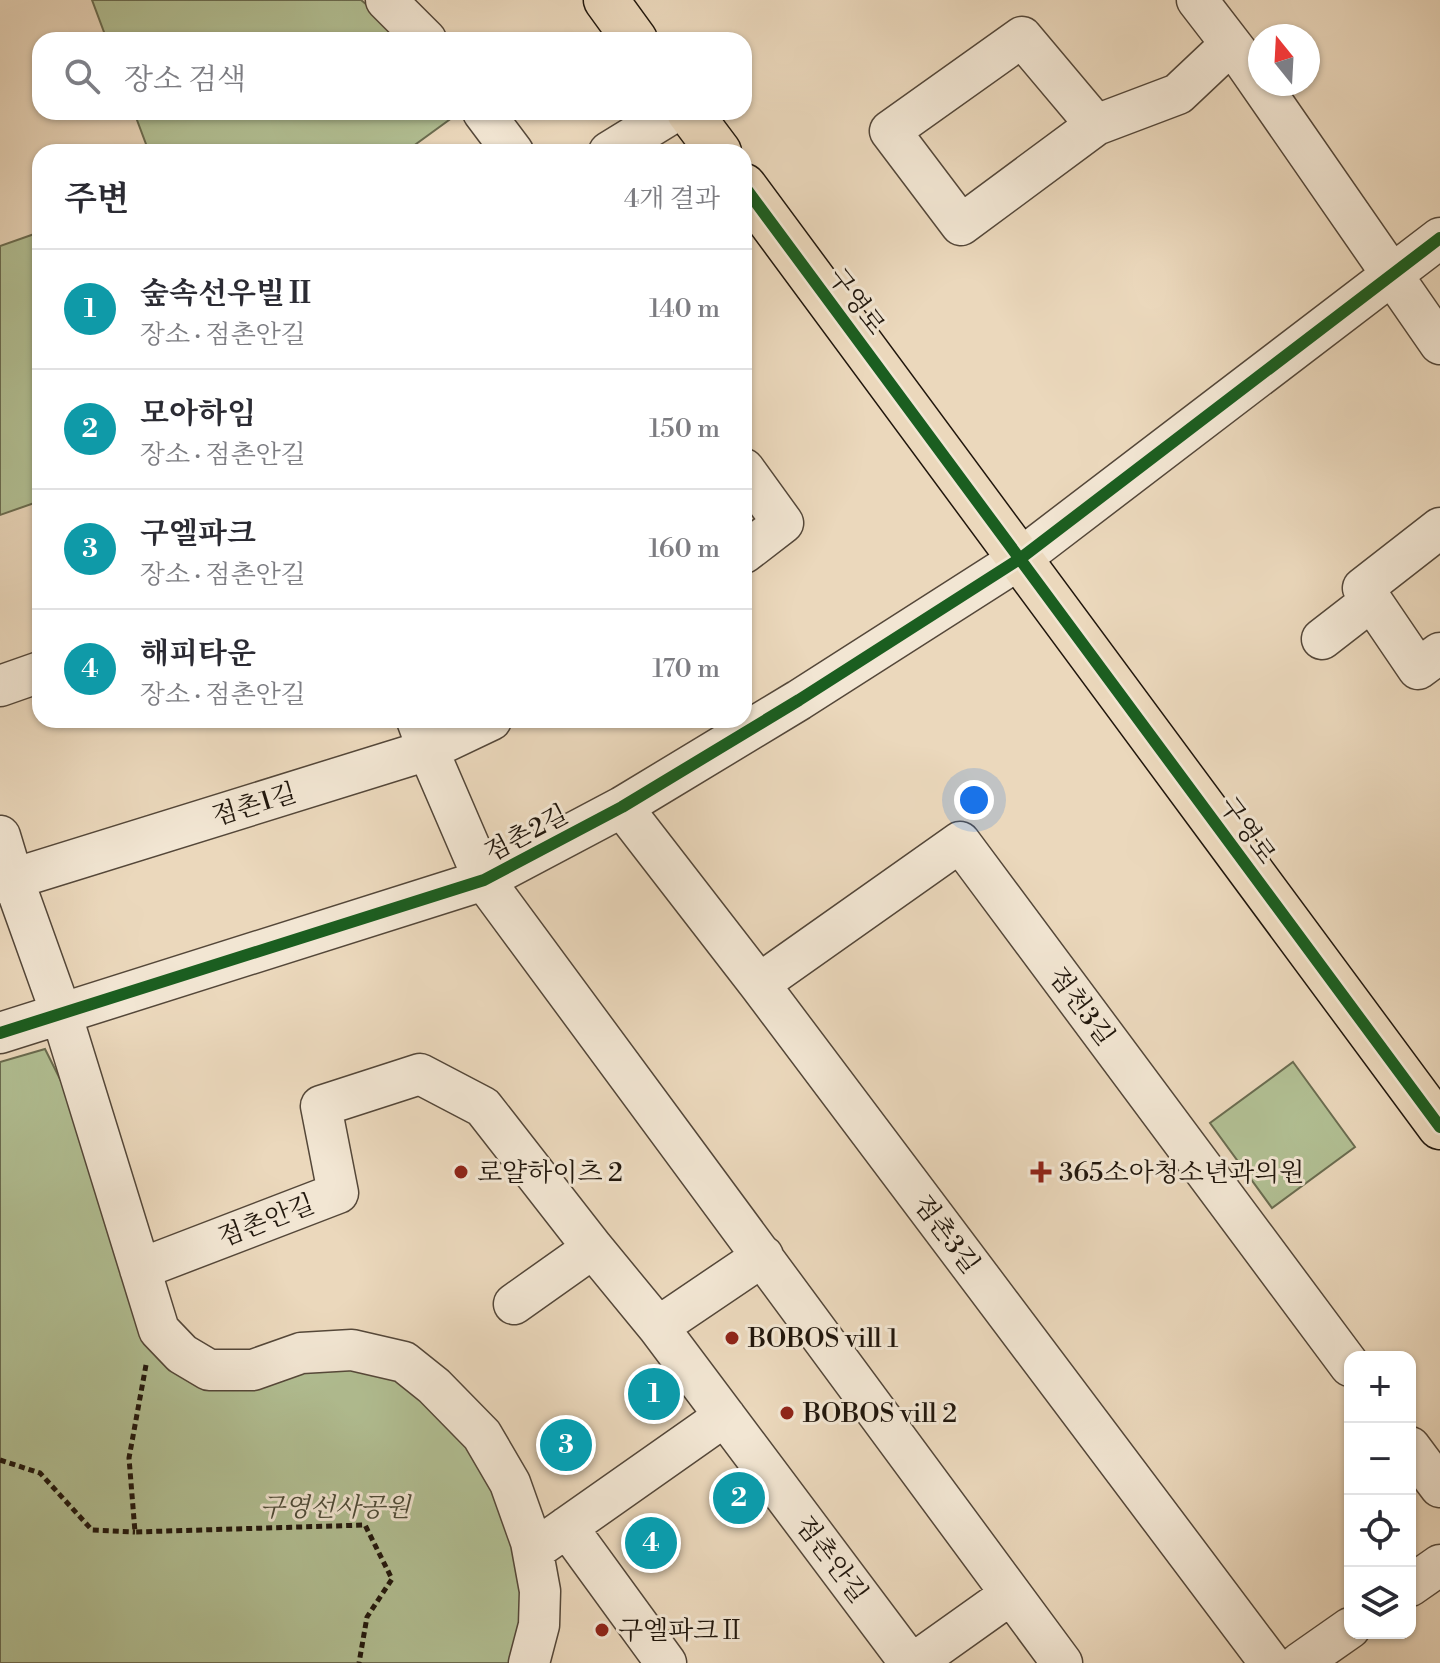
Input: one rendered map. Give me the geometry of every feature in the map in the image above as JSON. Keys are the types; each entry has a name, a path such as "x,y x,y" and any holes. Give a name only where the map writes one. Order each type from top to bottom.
{"main road":[{"path":"606,0 629,32"},
{"path":"695,120 713,144"},
{"name":"구영로","path":"752,197 1440,1127"}],"street":[{"path":"386,0 418,32"},
{"path":"1197,0 1440,344"},
{"path":"1096,125 1022,37 890,131 961,225 1096,125 1178,94 1231,44"},
{"path":"489,120 507,144"},
{"path":"622,144 661,120"},
{"path":"1021,558 1440,238"},
{"path":"752,480 783,523 752,547"},
{"path":"1440,528 1363,588 1418,669 1440,653"},
{"name":"점촌2길","path":"0,1033 484,880 622,807 799,700 1021,558"},
{"path":"1322,639 1371,601"},
{"path":"0,686 32,675"},
{"name":"점촌1길","path":"6,881 423,735 455,728"},
{"path":"423,735 484,880 1062,1663"},
{"name":"점촌3길","path":"622,807 1270,1663"},
{"path":"0,836 6,881 61,1013 159,1330 182,1354 209,1370 253,1370 301,1353 352,1350 404,1362 434,1386 482,1435 510,1483 533,1551 540,1591 539,1625 529,1663"},
{"name":"점천3길","path":"759,984 960,842 1344,1358"},
{"name":"점촌안길","path":"140,1269 338,1193 321,1106 420,1074 483,1107 658,1327 912,1663 1011,1594"},
{"path":"514,1304 593,1248"},
{"path":"658,1327 763,1256"},
{"path":"533,1551 725,1416"},
{"path":"1416,1455 1440,1487"},
{"path":"567,1527 666,1663"},
{"path":"1416,1582 1440,1565"},
{"path":"1300,1663 1344,1632"}],"path":[{"path":"135,1532 129,1458 153,1310"},
{"path":"0,1460 40,1473 92,1530 135,1532 365,1525 392,1579 367,1617 359,1663"}],"green space":[{"path":"92,0 361,0 394,32 104,32"},
{"path":"137,120 449,120 416,144 146,144"},
{"path":"32,235 32,504 0,515 0,246"},
{"name":"구영선사공원","path":"45,1049 182,1354 404,1362 510,1483 529,1663 0,1663 0,1062"},
{"path":"1293,1062 1355,1147 1272,1208 1210,1123"}],"cycle path":[{"path":"752,197 1440,1127"},
{"path":"0,1033 484,880 622,807 799,700 1021,558 1440,238"}],"place":[{"name":"로얄하이츠 2","path":"461,1172"},
{"name":"365소아청소년과의원","path":"1041,1172"},
{"name":"BOBOS vill 1","path":"732,1338"},
{"name":"숲속선우빌Ⅱ","path":"654,1394"},
{"name":"BOBOS vill 2","path":"787,1413"},
{"name":"구엘파크","path":"566,1445"},
{"name":"모아하임","path":"739,1498"},
{"name":"해피타운","path":"651,1543"},
{"name":"구엘파크Ⅱ","path":"602,1630"}]}
